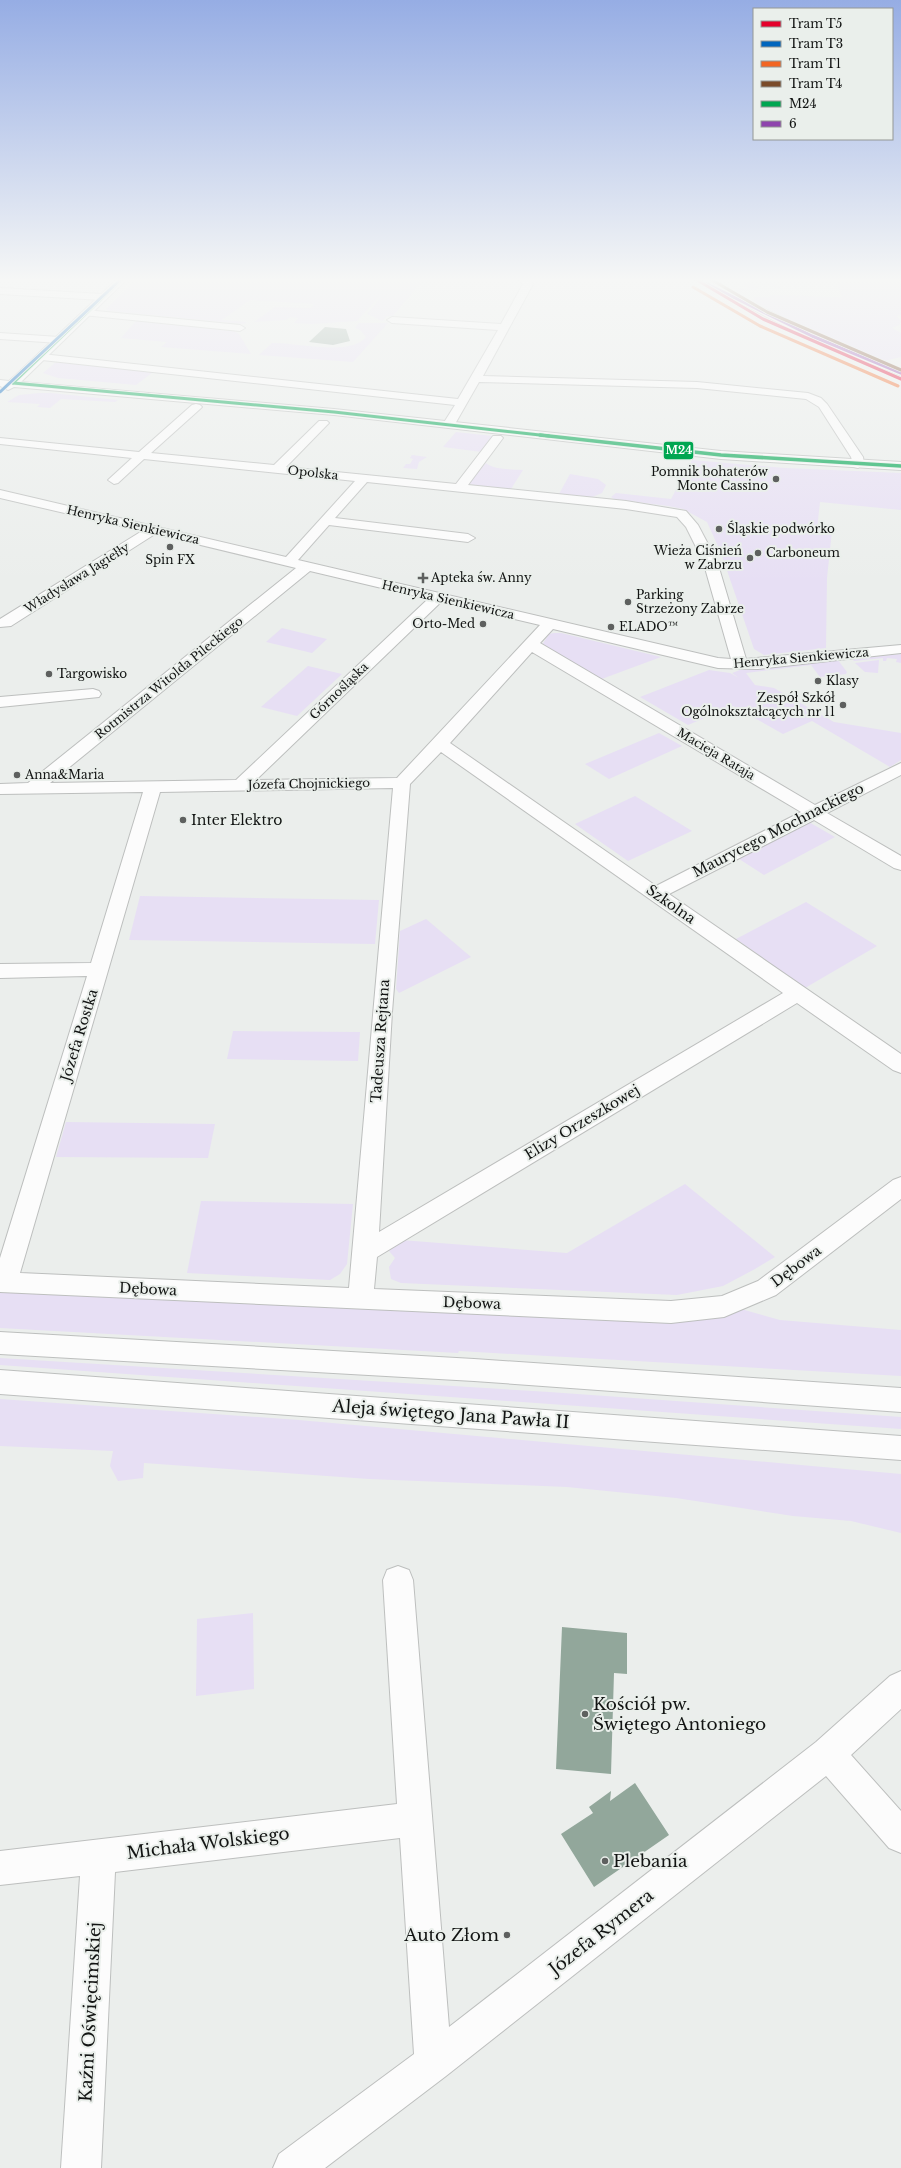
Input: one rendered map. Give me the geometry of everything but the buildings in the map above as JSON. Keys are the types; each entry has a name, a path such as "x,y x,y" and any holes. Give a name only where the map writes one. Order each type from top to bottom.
{"street":[{"path":"263,381 462,403"},
{"path":"449,424 475,381"},
{"path":"572,381 697,384 808,396 820,401 825,407 826,412 857,457 858,464"},
{"path":"0,382 334,412 722,455 901,466"},
{"path":"0,394 13,383"},
{"path":"114,480 196,408"},
{"path":"277,470 323,423"},
{"path":"459,488 497,438"},
{"name":"Opolska","path":"0,442 602,502 681,514 696,530 707,552 740,664"},
{"path":"289,562 364,478"},
{"name":"Henryka Sienkiewicza","path":"0,494 718,664 740,664 901,648"},
{"path":"327,521 468,538"},
{"name":"Władysława Jagiełły","path":"0,623 6,623 153,530"},
{"name":"Rotmistrza Witolda Pileckiego","path":"32,789 306,566"},
{"name":"Górnośląska","path":"242,784 437,598"},
{"path":"402,783 440,744 549,624"},
{"name":"Macieja Rataja","path":"530,644 901,864"},
{"path":"0,702 93,694"},
{"name":"Szkolna","path":"440,744 901,1065"},
{"name":"Maurycego Mochnackiego","path":"655,894 901,768"},
{"name":"Józefa Chojnickiego","path":"0,789 242,784 402,783"},
{"name":"Tadeusza Rejtana","path":"360,1299 365,1252 382,1012 402,783"},
{"name":"Józefa Rostka","path":"5,1283 153,787"},
{"path":"0,971 98,969"},
{"name":"Elizy Orzeszkowej","path":"365,1252 798,993"},
{"name":"Dębowa","path":"5,1283 671,1312 724,1306 767,1288 901,1186"},
{"path":"0,1343 474,1370 901,1400"},
{"name":"Aleja świętego Jana Pawła II","path":"0,1382 901,1448"},
{"path":"398,1580 433,2063"},
{"name":"Józefa Rymera","path":"294,2168 433,2063 828,1754 901,1687"},
{"path":"828,1754 901,1836"},
{"name":"Michała Wolskiego","path":"0,1868 415,1819"},
{"name":"Kaźni Oświęcimskiej","path":"81,2168 99,1856"}],"shaded area":[{"path":"93,381 141,381 136,385"},
{"path":"40,393 118,400 115,402 61,399 50,408 37,407 40,404 7,402 19,395"},
{"path":"456,432 493,436 482,452 443,447"},
{"path":"412,455 427,457 419,462 417,469 403,468 406,464 410,464 413,459 410,458"},
{"path":"692,460 785,468 901,473 901,510 820,502 817,529 832,531 827,578 826,648 764,655 754,649 721,553 707,522 683,509 614,499 611,497 616,493 671,499"},
{"path":"486,463 498,468 523,470 511,489 467,484"},
{"path":"570,474 598,479 606,485 602,493 592,497 559,494"},
{"path":"282,628 327,639 312,653 266,642"},
{"path":"561,633 661,657 599,680 542,645 549,634"},
{"path":"901,654 901,663 896,662 897,659 887,658 886,661 883,661 883,658 854,661 852,659"},
{"path":"838,660 847,672 846,674 820,677 811,665 746,673 755,685 774,688 834,722 901,733 901,760 890,767 812,721 783,734 733,706 688,725 640,697 709,670 730,673 739,678 732,673 740,670"},
{"path":"879,660 878,673 865,672 855,663"},
{"path":"308,666 342,674 297,716 261,707"},
{"path":"659,733 682,746 609,779 585,764"},
{"path":"635,796 692,831 628,861 575,824"},
{"path":"807,821 835,837 764,875 736,857"},
{"path":"140,896 379,900 375,944 129,940"},
{"path":"806,902 877,946 805,988 736,939"},
{"path":"426,919 471,957 399,993 396,989 400,931"},
{"path":"233,1031 360,1032 358,1061 227,1059"},
{"path":"66,1122 215,1124 208,1158 56,1157"},
{"path":"685,1184 775,1257 723,1286 677,1295 401,1283 391,1279 389,1267 395,1258 389,1251 401,1240 567,1253"},
{"path":"201,1201 353,1204 347,1264 340,1274 330,1280 187,1273"},
{"path":"0,1288 741,1309 780,1320 901,1330 901,1376 459,1351 458,1353 0,1328"},
{"path":"0,1358 549,1392 901,1417 901,1429 0,1365"},
{"path":"0,1399 299,1420 901,1474 901,1533 851,1521 793,1516 676,1498 567,1487 369,1479 144,1463 143,1478 118,1481 110,1466 113,1451 0,1446"},
{"path":"253,1613 254,1689 196,1696 197,1619"}],"tram line":[{"name":"T3","path":"0,392 12,381"},
{"name":"T1","path":"887,381 898,386"}],"transit line":[{"name":"M24","path":"13,383 334,412 721,455 901,466"}],"place":[{"name":"Pomnik bohaterów Monte Cassino","path":"776,479"},
{"name":"Śląskie podwórko","path":"719,529"},
{"name":"Spin FX","path":"170,547"},
{"name":"Carboneum","path":"758,553"},
{"name":"Wieża Ciśnień w Zabrzu","path":"750,558"},
{"name":"Apteka św. Anny","path":"423,578"},
{"name":"Parking Strzeżony Zabrze","path":"628,602"},
{"name":"Orto-Med","path":"483,624"},
{"name":"ELADO™","path":"611,627"},
{"name":"Targowisko","path":"49,674"},
{"name":"Klasy","path":"818,681"},
{"name":"Zespół Szkół Ogólnokształcących nr 11","path":"843,705"},
{"name":"Anna&Maria","path":"17,775"},
{"name":"Inter Elektro","path":"183,820"},
{"name":"Kościół pw. Świętego Antoniego","path":"585,1714"},
{"name":"Plebania","path":"605,1861"},
{"name":"Auto Złom","path":"507,1935"}]}
